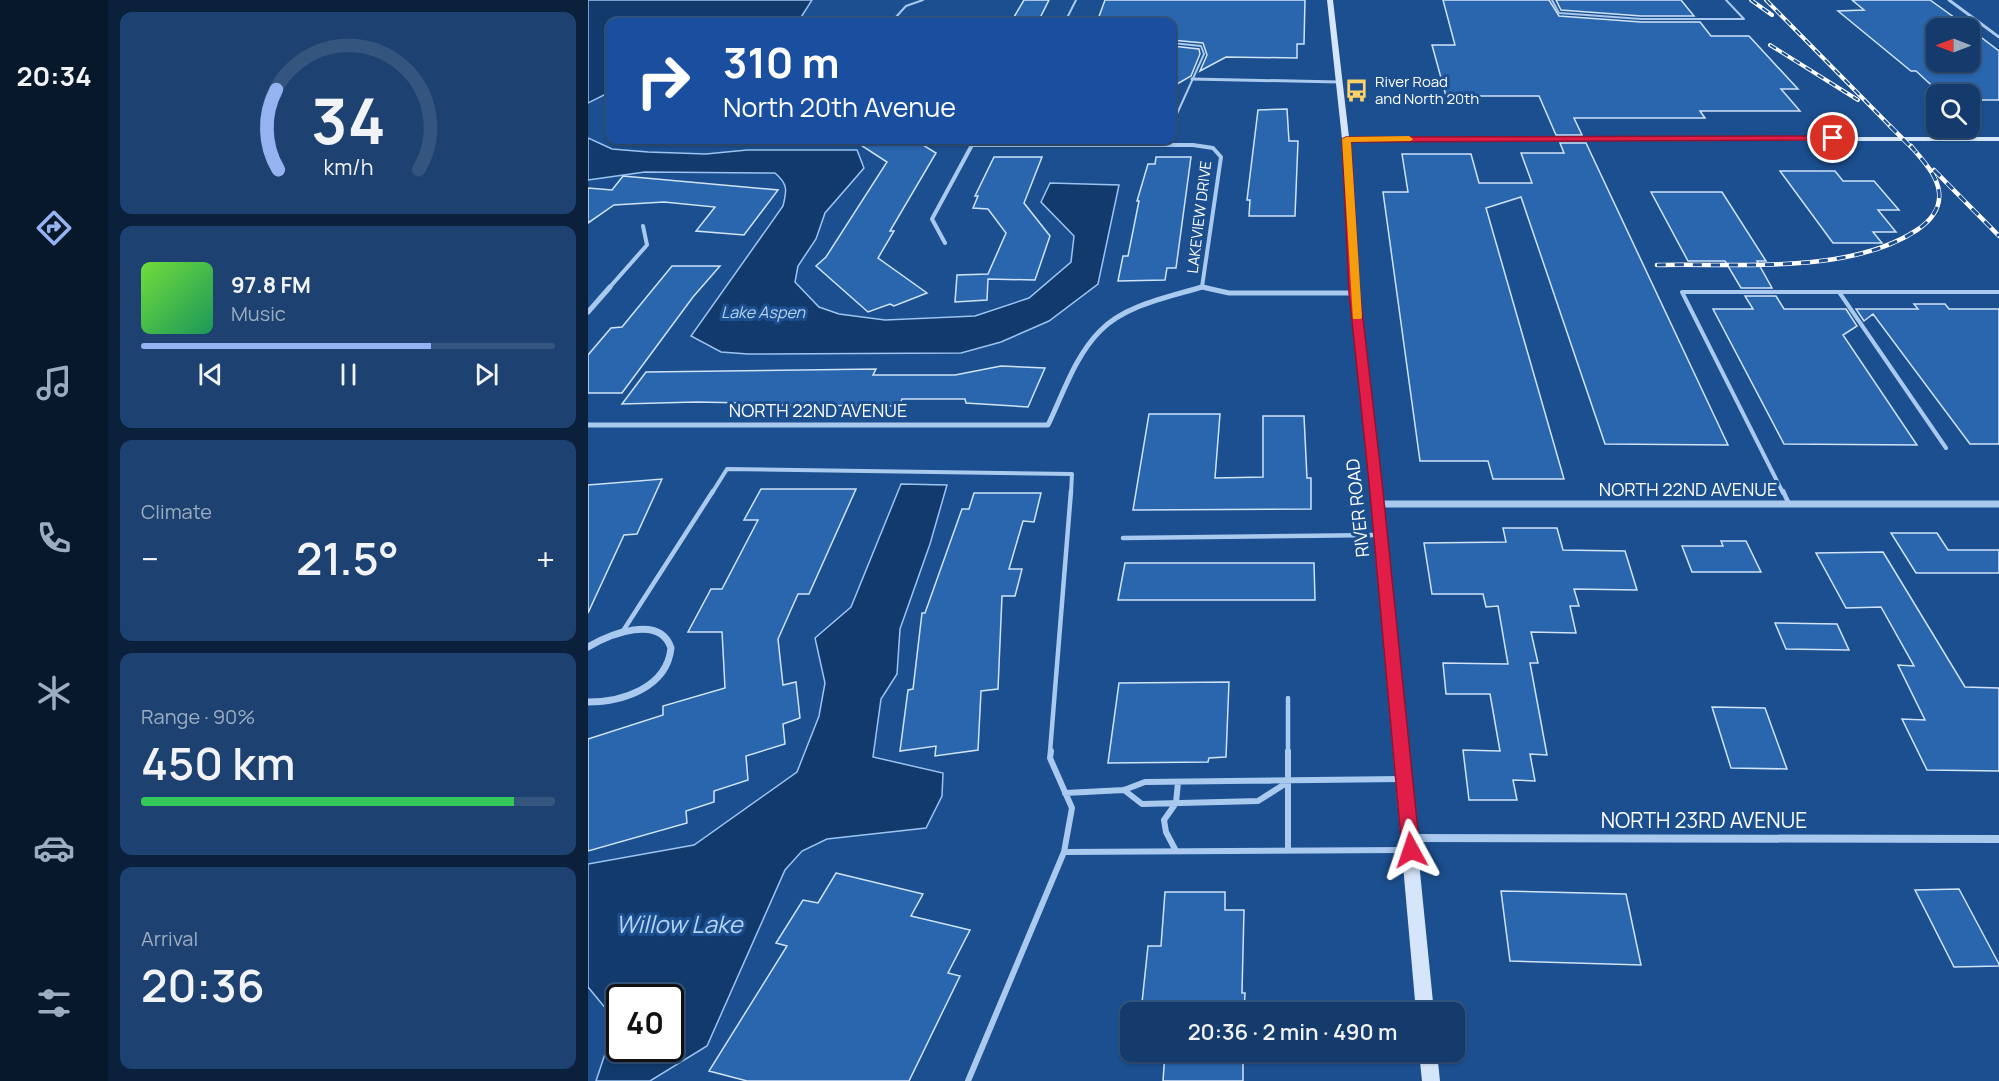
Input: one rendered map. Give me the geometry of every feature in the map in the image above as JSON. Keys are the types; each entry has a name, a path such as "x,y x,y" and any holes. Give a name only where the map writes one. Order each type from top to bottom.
{"street":[{"name":"RIVER ROAD","path":"1330,0 1346,139 1354,293 1377,504 1424,1002"},
{"path":"1949,0 1999,37"},
{"path":"1192,79 1339,82"},
{"path":"1346,139 1999,139"},
{"path":"945,243 932,219 972,145 969,144"},
{"name":"LAKEVIEW DRIVE","path":"972,145 1193,146 1212,148 1221,157 1202,287 1136,309 1101,330 1077,367 1048,425"},
{"path":"588,312 647,245 643,226"},
{"path":"1202,287 1229,294 1354,293"},
{"name":"NORTH 22ND AVENUE","path":"588,425 1048,425"},
{"name":"NORTH 22ND AVENUE","path":"1377,504 1999,504"},
{"path":"588,647 623,631 640,629 655,632 665,638 671,646 670,658 658,676 636,692 618,700 588,702"},
{"name":"NORTH 23RD AVENUE","path":"1410,844 1999,839"},
{"path":"1429,1062 1431,1081"}],"lane":[{"path":"895,18 906,6 923,0"},
{"path":"1067,18 1076,0"},
{"path":"1552,0 1559,13 1641,19 1744,19 1726,0"},
{"path":"1176,43 1201,46 1204,54 1176,116"},
{"path":"1789,504 1682,292 1999,292"},
{"path":"1839,292 1946,448"},
{"path":"623,631 727,469 1072,474 1050,758 1072,808 1064,852 968,1081"},
{"path":"1123,538 1380,535"},
{"path":"1288,698 1288,850"},
{"path":"1065,793 1124,790 1145,782 1404,779"},
{"path":"1176,851 1166,832 1164,821 1166,812 1176,803 1178,782"},
{"path":"1124,790 1142,804 1258,801 1288,782"},
{"path":"1064,852 1288,850 1410,844"}],"water":[{"path":"588,0 812,0 801,18 606,18 606,94 588,103"},
{"name":"Lake Aspen","path":"588,138 612,149 648,152 706,154 747,150 857,150 864,168 825,213 816,239 798,266 795,282 819,307 839,314 885,320 975,316 1029,298 1071,262 1074,236 1041,202 1050,183 1119,185 1098,284 1049,321 1001,342 961,353 748,354 721,352 691,336 783,206 786,191 784,184 775,173 645,172 588,180"},
{"name":"Willow Lake","path":"901,484 947,485 930,544 900,629 897,674 881,699 873,757 943,773 942,796 926,828 827,839 802,851 785,870 707,1046 684,1060 684,984 606,984 606,1009 588,987 588,864 694,845 797,772 819,716 825,683 815,638 851,607"},
{"name":"Willow Lake","path":"606,1051 606,1062 681,1062 650,1081 596,1081"}],"building":[{"path":"1024,0 1049,0 1040,18 1013,18"},
{"path":"1105,0 1305,0 1304,44 1297,44 1297,58 1226,57 1200,71 1207,55 1203,43 1176,40 1176,18 1098,18"},
{"path":"1443,0 1549,0 1559,16 1641,22 1700,22 1711,36 1749,36 1798,89 1781,89 1800,111 1700,111 1705,118 1574,118 1582,135 1556,135 1539,96 1446,96 1432,45 1455,45"},
{"path":"1556,0 1681,0 1694,16 1641,16 1561,10"},
{"path":"1852,0 1930,0 1955,18 1926,18 1926,72 1980,72 1980,37 1999,51 1999,100 1980,100 1980,84 1930,84 1838,11 1864,10"},
{"path":"1176,46 1199,49 1200,54 1191,76 1176,85"},
{"path":"1287,109 1289,141 1298,141 1295,216 1249,216 1250,200 1247,200 1258,110"},
{"path":"1560,143 1586,143 1728,445 1605,444 1521,197 1486,208 1564,479 1493,479 1488,461 1420,461 1383,192 1408,192 1402,154 1471,154 1479,183 1532,183 1521,153 1564,153"},
{"path":"859,144 921,144 936,153 890,231 894,231 878,258 927,293 894,306 890,304 868,312 816,266 826,257 887,162"},
{"path":"994,157 1042,157 1024,203 1050,236 1035,280 988,279 987,300 955,302 957,275 988,274 1006,233 988,209 973,208 978,196 975,196"},
{"path":"1156,157 1191,157 1176,268 1167,268 1165,280 1118,281 1123,256 1128,256 1139,201 1137,201 1148,164 1155,164"},
{"path":"1780,171 1835,171 1843,181 1874,181 1899,210 1878,210 1896,232 1873,232 1882,243 1833,243"},
{"path":"623,176 778,190 744,235 696,231 715,207 664,202 614,205 588,223 588,188 612,190"},
{"path":"1651,192 1722,192 1766,261 1757,261 1772,288 1741,288 1725,261 1688,261"},
{"path":"672,266 720,266 693,297 622,393 588,393 588,355 611,328 622,327"},
{"path":"1745,296 1776,296 1784,309 1846,309 1857,326 1843,335 1917,445 1784,444 1713,309 1753,309"},
{"path":"1914,304 1945,304 1949,309 1999,309 1999,444 1970,444 1873,314 1864,321 1856,309 1918,309"},
{"path":"1001,366 1045,368 1028,407 966,403 965,399 902,399 899,406 747,405 748,403 696,402 622,404 646,372 876,369 873,375 955,375"},
{"path":"1149,414 1220,414 1215,478 1263,477 1263,416 1304,416 1307,478 1311,478 1311,509 1133,510"},
{"path":"662,479 637,534 624,535 588,613 588,485"},
{"path":"761,489 856,489 809,594 798,594 778,639 783,685 796,682 800,718 783,724 785,744 746,756 748,780 714,791 714,802 686,811 687,823 588,851 588,739 663,715 663,706 725,688 722,632 688,632 711,589 722,589 758,520 744,520"},
{"path":"974,493 1041,493 1034,522 1023,521 1009,569 1022,569 1015,596 1002,596 998,689 981,691 978,750 935,756 936,746 900,751 908,690 913,689 922,613 925,613 962,509 969,509"},
{"path":"1503,528 1557,528 1563,550 1625,551 1637,590 1574,589 1579,606 1570,606 1576,633 1531,632 1538,663 1530,663 1547,755 1530,754 1535,781 1513,780 1517,800 1469,800 1463,750 1500,751 1490,694 1446,694 1443,663 1508,664 1498,606 1486,607 1483,594 1432,594 1424,543 1506,542"},
{"path":"1891,533 1937,533 1948,550 1999,550 1999,573 1916,573"},
{"path":"1721,541 1746,541 1761,572 1692,572 1682,546 1723,546"},
{"path":"1883,552 1965,687 1999,688 1999,771 1927,770 1902,719 1925,720 1898,665 1914,666 1881,607 1846,608 1816,553"},
{"path":"1125,563 1314,563 1315,600 1118,600"},
{"path":"1775,623 1837,624 1849,650 1786,649"},
{"path":"1229,682 1226,757 1209,758 1208,762 1108,763 1119,683"},
{"path":"1712,707 1765,708 1787,769 1731,768"},
{"path":"836,873 923,894 911,916 970,930 948,973 960,976 909,1081 747,1081 709,1071 787,946 776,943 803,900 818,903"},
{"path":"1959,889 1999,966 1954,967 1915,890"},
{"path":"1501,891 1626,894 1641,965 1510,961"},
{"path":"1165,892 1225,892 1225,910 1244,910 1242,993 1245,993 1245,1002 1142,1002 1148,946 1161,946"},
{"path":"1164,1062 1243,1062 1243,1081 1163,1081"}],"railway":[{"path":"1751,0 1772,15"},
{"path":"1766,0 1892,128"},
{"path":"1770,45 1858,100"},
{"path":"1892,128 1914,150"},
{"path":"1911,146 1914,150"},
{"path":"1657,265 1792,264 1859,254 1890,244 1921,227 1930,219 1938,204 1938,185 1914,150"},
{"path":"1934,170 1999,236"}],"slow traffic":[{"path":"1357,317 1346,139 1409,139"}],"place":[{"name":"River Road and North 20th","path":"1357,90"}],"route":[{"path":"1411,850 1376,482 1354,293 1346,139 1833,138"}]}
